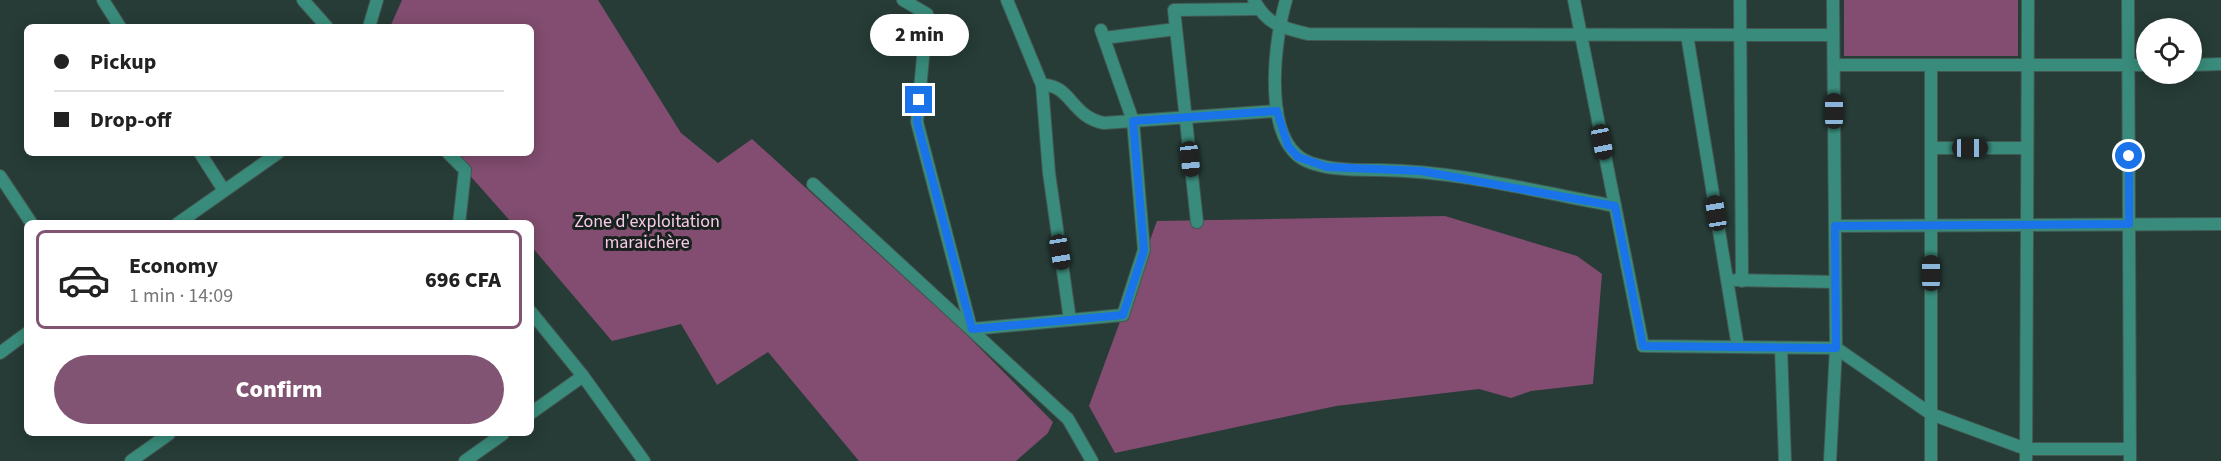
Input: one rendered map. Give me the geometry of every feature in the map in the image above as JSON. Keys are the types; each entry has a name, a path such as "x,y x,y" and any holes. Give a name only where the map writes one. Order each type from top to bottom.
{"street":[{"path":"103,0 118,24"},
{"path":"303,0 324,24"},
{"path":"370,24 377,0"},
{"path":"903,0 927,14 917,122 972,329"},
{"path":"1007,0 1042,85 1049,173 1070,320"},
{"path":"1286,0 1278,27 1275,61 1277,111 1288,146 1298,157 1327,167 1421,171 1615,206"},
{"path":"1574,0 1643,346 1836,348 1931,414 2026,455 2130,455 2128,0"},
{"path":"1740,0 1742,281"},
{"path":"1830,461 1836,348 1833,0"},
{"path":"2026,455 2028,0"},
{"path":"1197,222 1174,10 1256,4 1278,27 1308,34 1833,35"},
{"path":"972,329 1123,315 1144,250 1133,121 1103,34 1176,29"},
{"path":"1687,35 1738,347"},
{"path":"2202,64 2221,64"},
{"path":"1834,65 2136,65"},
{"path":"1931,65 1931,461"},
{"path":"1042,85 1051,85 1061,90 1084,117 1104,123 1277,111"},
{"path":"1931,148 2027,148"},
{"path":"202,156 224,189"},
{"path":"182,220 274,156"},
{"path":"451,156 465,170 459,220"},
{"path":"0,176 29,220"},
{"path":"813,184 1068,419 1092,461"},
{"path":"1835,226 2221,224"},
{"path":"1728,280 1835,282"},
{"path":"534,316 583,376 644,461"},
{"path":"0,353 24,335"},
{"path":"1781,348 1785,461"},
{"path":"534,411 583,376"},
{"path":"131,461 167,436"},
{"path":"465,461 500,436"}],"green space":[{"name":"Zone d'exploitation maraichère","path":"402,0 598,0 681,133 718,163 752,139 962,330 1053,422 1048,433 1016,461 859,461 768,352 717,385 681,324 612,341 534,250 534,220 509,220 465,170 458,156 534,156 534,24 391,24"},
{"path":"1844,0 2018,0 2018,56 1844,56"},
{"path":"1445,216 1577,256 1602,274 1593,384 1531,391 1511,398 1479,389 1336,406 1115,453 1089,406 1157,221"}],"route":[{"path":"919,100 917,122 972,329 1123,315 1144,250 1133,121 1277,111 1288,146 1298,157 1327,167 1421,171 1615,206 1643,346 1836,348 1835,226 2129,224 2129,156"}]}
